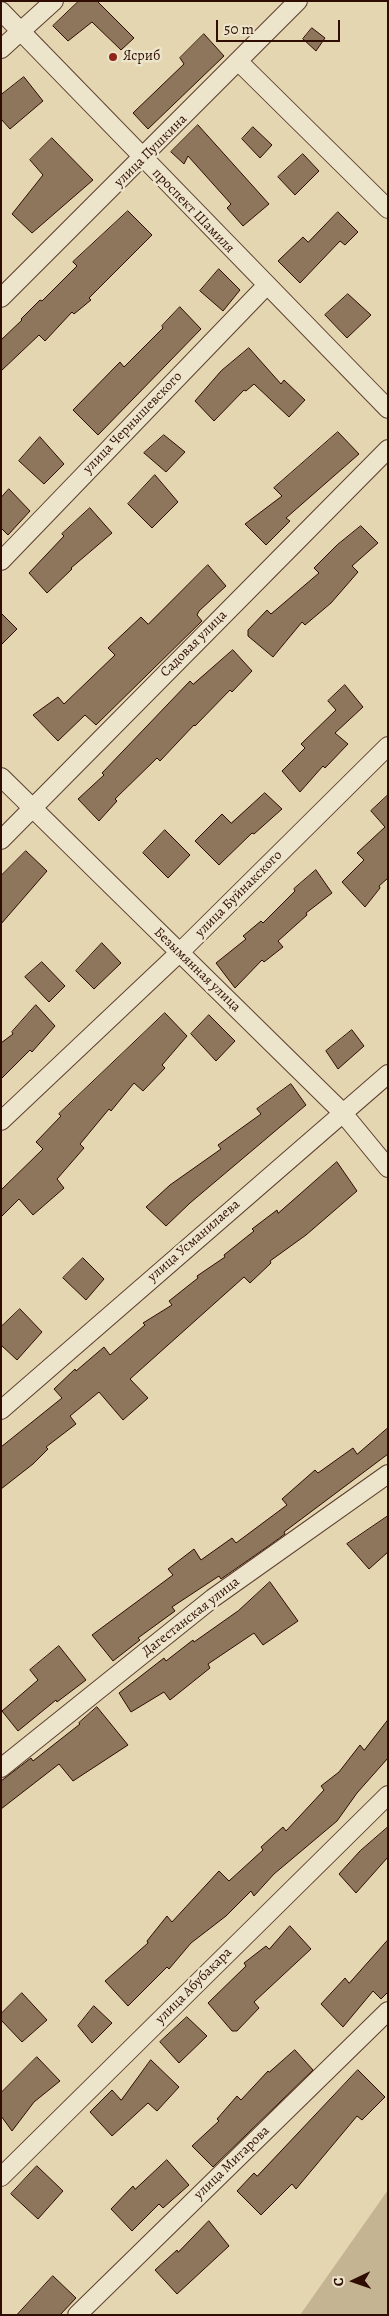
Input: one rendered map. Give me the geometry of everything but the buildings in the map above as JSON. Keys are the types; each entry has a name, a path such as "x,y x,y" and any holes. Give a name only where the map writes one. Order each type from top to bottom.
{"street":[{"path":"1,49 54,1"},
{"name":"улица Пушкина","path":"1,298 143,159 298,1"},
{"name":"проспект Шамиля","path":"1,11 266,286 388,409"},
{"path":"239,62 388,209"},
{"name":"улица Чернышевского","path":"1,561 266,286"},
{"name":"Садовая улица","path":"1,840 388,449"},
{"name":"улица Буйнакского","path":"1,1121 179,953 388,746"},
{"name":"Безымянная улица","path":"1,777 342,1112 388,1168"},
{"name":"улица Усманилаева","path":"1,1410 388,1074"},
{"name":"Дагестанская улица","path":"1,1768 213,1598 388,1474"},
{"name":"улица Абубакара","path":"1,2177 388,1796"},
{"name":"улица Митарова","path":"77,2315 388,2011"}],"shaded area":[{"path":"388,2190 388,2315 300,2315"}],"place":[{"name":"Ясриб","path":"113,57"}]}
